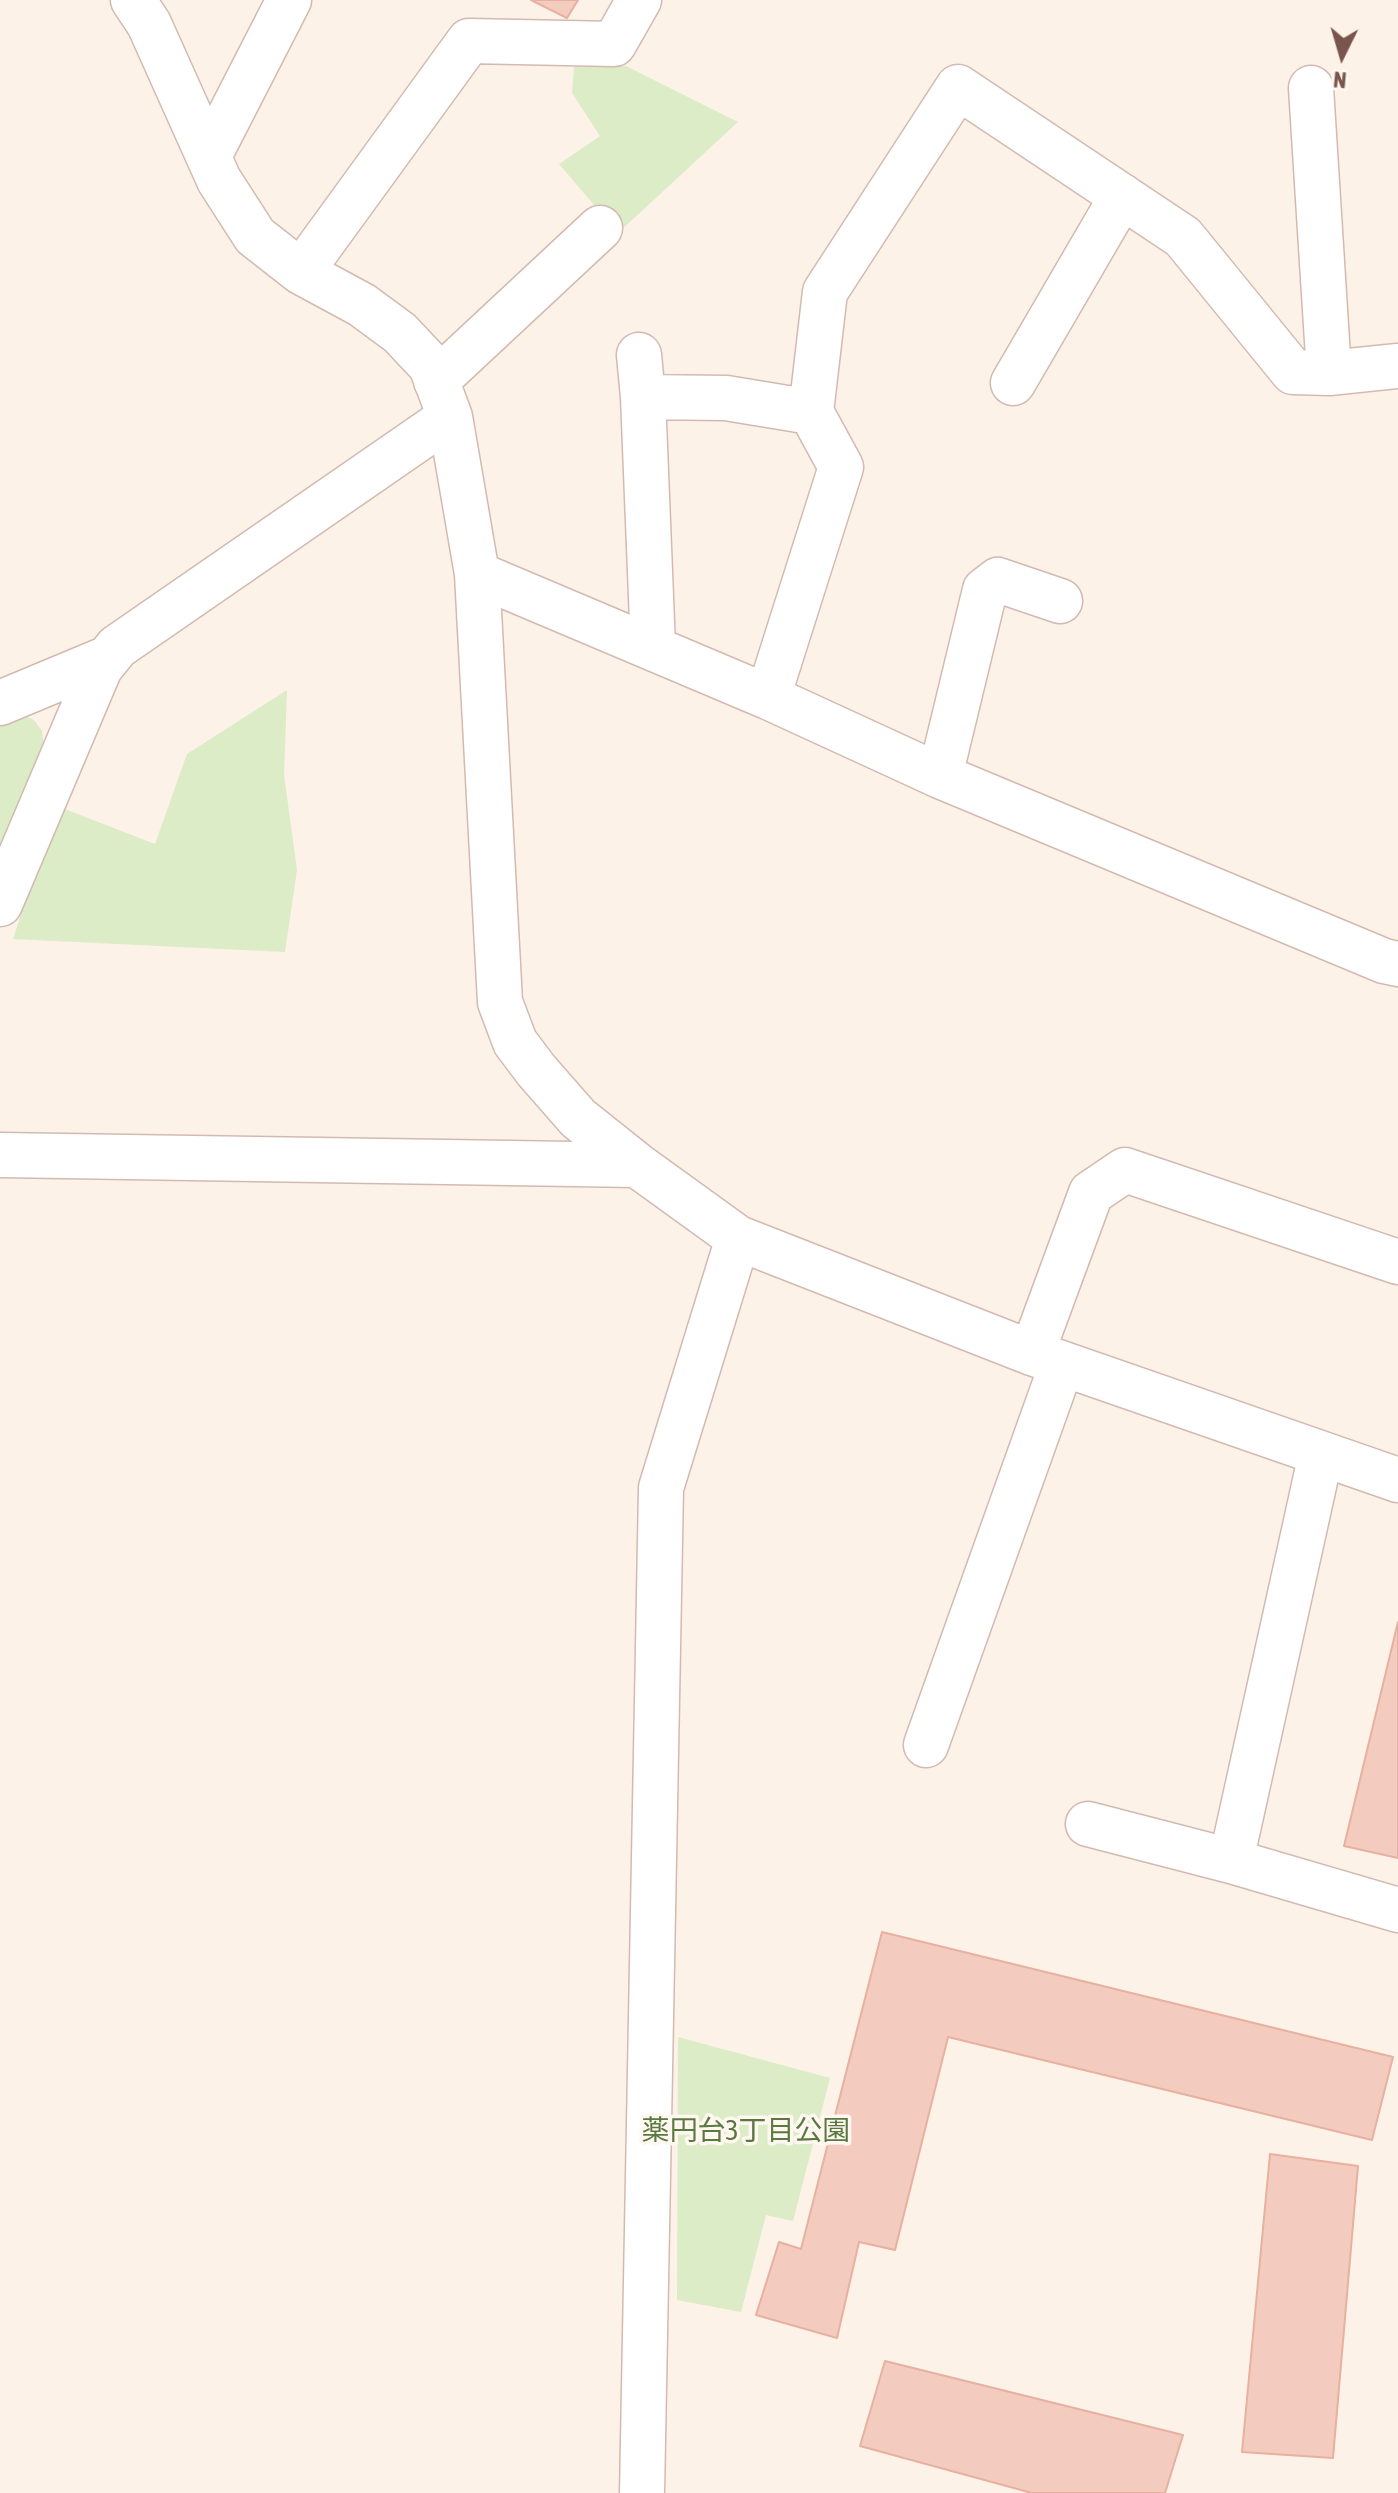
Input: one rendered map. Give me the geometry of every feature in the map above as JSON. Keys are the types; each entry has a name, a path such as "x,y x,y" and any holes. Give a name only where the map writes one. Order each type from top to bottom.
{"street":[{"path":"209,156 289,0"},
{"path":"301,272 469,41 614,44 639,0"},
{"path":"148,8 219,180 255,236 301,272 362,305 400,333 431,366 443,399 477,574 500,1002 515,1042 536,1070 578,1118 738,1238 1047,1359 1398,1480"},
{"path":"768,697 841,467 811,412 825,292 958,87 1183,237 1293,372 1329,373 1398,366"},
{"path":"1311,88 1329,373"},
{"path":"1013,383 1122,196"},
{"path":"0,904 100,668 117,647 443,399 600,228"},
{"path":"639,355 653,647"},
{"path":"643,397 726,398 811,412"},
{"path":"477,574 768,697 940,776 1384,961 1398,964"},
{"path":"940,776 985,590 998,580 1060,601"},
{"path":"0,703 108,658"},
{"path":"0,1155 637,1165"},
{"path":"926,1745 1047,1359 1091,1193 1125,1170 1398,1262"},
{"path":"642,2493 661,1488 738,1238"},
{"path":"1231,1861 1321,1454"},
{"path":"1088,1824 1231,1861 1398,1910"}],"green space":[{"path":"574,66 626,66 738,122 618,233 559,164 600,136 572,93"},
{"path":"287,690 284,775 297,870 285,952 13,939 57,806 155,844 187,754"},
{"path":"18,713 34,720 42,731 44,747 0,851 0,720"},
{"name":"薬円台3丁目公園","path":"678,2037 830,2078 793,2221 766,2215 741,2312 677,2300"}],"building":[{"path":"531,0 578,0 567,18"},
{"path":"1398,1622 1398,1858 1344,1846"},
{"path":"882,1932 1393,2057 1372,2140 948,2037 895,2250 859,2242 837,2338 756,2315 779,2242 801,2249"},
{"path":"1270,2154 1358,2166 1333,2458 1242,2452"},
{"path":"885,2361 1183,2435 1165,2493 1032,2493 860,2446"}]}
